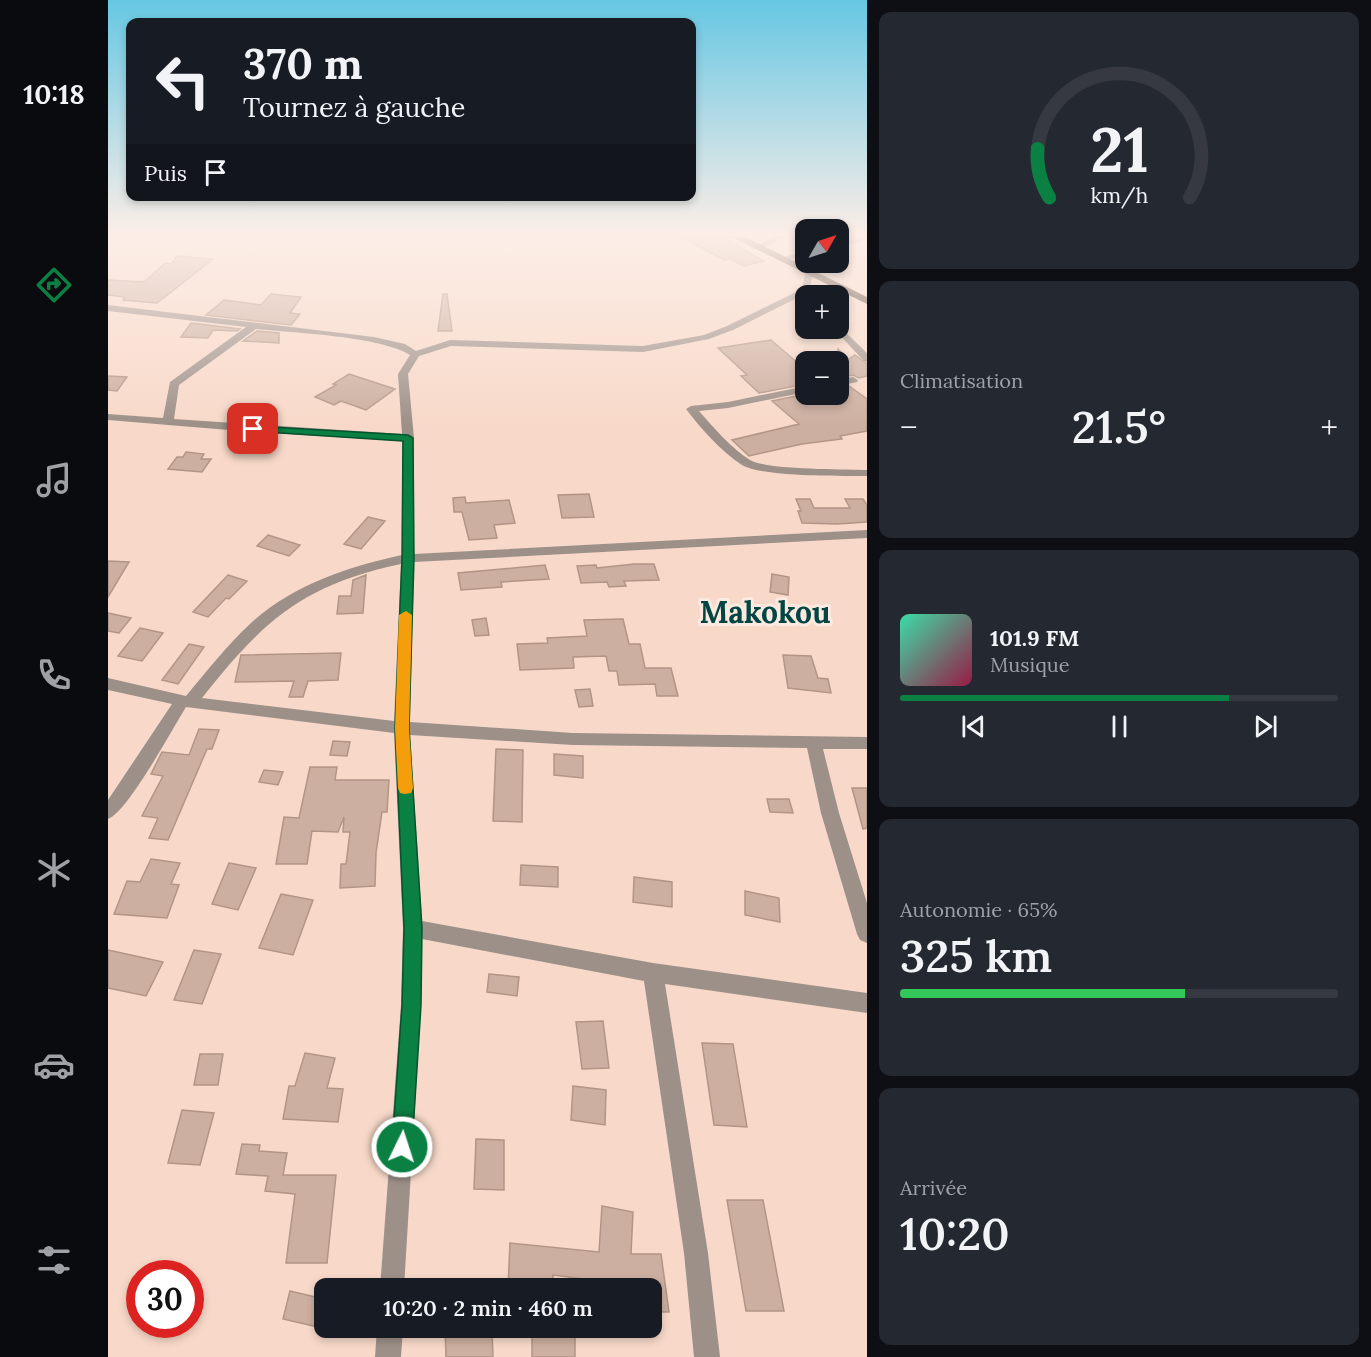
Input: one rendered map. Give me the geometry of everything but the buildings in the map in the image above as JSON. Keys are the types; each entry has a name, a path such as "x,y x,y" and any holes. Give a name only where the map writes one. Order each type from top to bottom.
{"street":[{"path":"393,1278 411,1005 413,928 402,728 408,558 408,438 402,374 415,354 450,343 643,349 706,337 794,299"},
{"path":"108,308 375,340 402,346 415,354"},
{"path":"168,422 174,384 254,326"},
{"path":"848,339 867,359"},
{"path":"849,381 853,380"},
{"path":"795,391 691,410 714,435 747,463 793,471 867,473"},
{"path":"108,417 408,438"},
{"path":"108,812 186,702 267,617 311,588 372,565 408,558 867,534"},
{"path":"108,684 186,702 402,728 573,740 867,743"},
{"path":"814,743 830,813 867,934"},
{"path":"413,928 653,973 867,1003"},
{"path":"653,973 696,1253 707,1357"},
{"path":"388,1357 389,1338"}],"slow traffic":[{"path":"405,788 402,728 406,615"}],"district":[{"name":"Makokou","path":"765,613"}],"route":[{"path":"253,429 408,438 408,558 402,728 413,928 411,1005 402,1147"}]}
